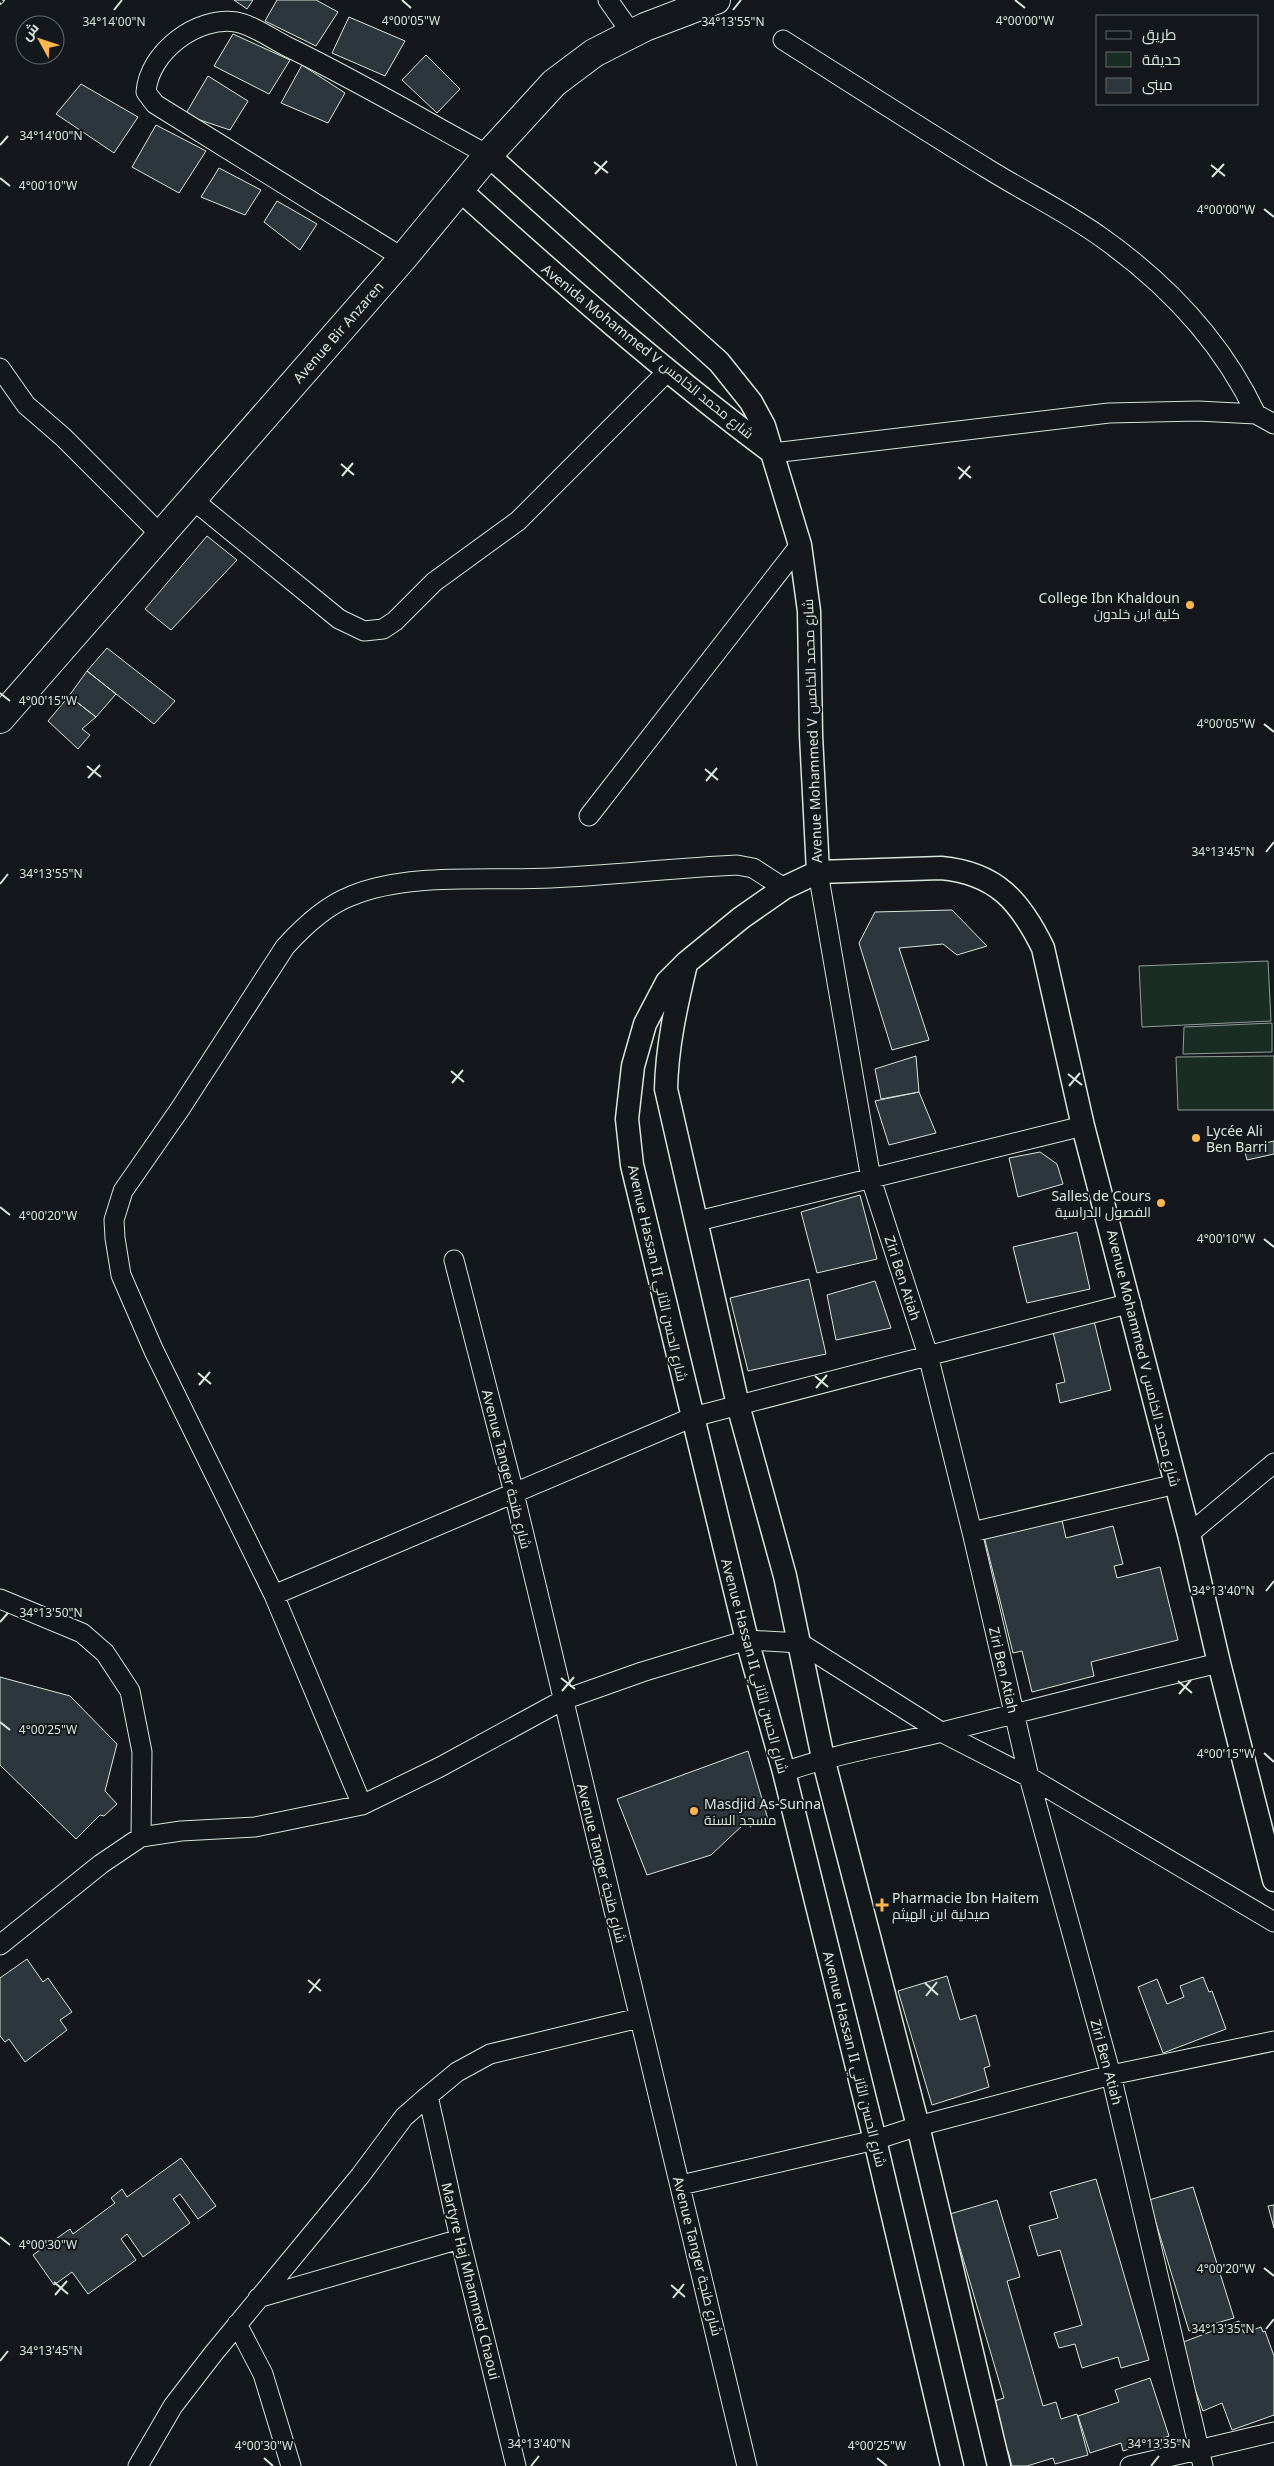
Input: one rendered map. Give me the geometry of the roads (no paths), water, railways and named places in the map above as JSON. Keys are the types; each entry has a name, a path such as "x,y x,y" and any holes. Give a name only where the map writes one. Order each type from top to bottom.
{"main road":[{"name":"Avenue Bir Anzaren","path":"0,719 403,258 488,155 529,110 567,72 594,53 645,27 716,0"}],"street":[{"path":"608,0 632,34"},
{"path":"403,258 155,104 146,92 148,79 154,68 174,43 185,34 211,24 236,22 320,63 488,155"},
{"path":"783,40 988,170 1101,236 1166,288 1209,337 1244,389 1256,414"},
{"name":"Avenida Mohammed V شارع محمد الخامس","path":"488,155 719,362 758,414 773,453"},
{"name":"Avenida Mohammed V شارع محمد الخامس","path":"460,190 565,285 668,371 773,453"},
{"path":"0,368 26,405 63,437 161,535"},
{"path":"192,499 338,619 364,631 383,628 395,621 434,582 518,521 668,371"},
{"path":"773,453 1109,413 1198,411 1256,414 1274,424"},
{"name":"Avenue Mohammed V شارع محمد الخامس","path":"773,453 800,545 809,611 811,735 818,872 941,868 961,870 987,879 1004,891 1030,922 1043,948 1083,1126 1131,1303 1274,1880"},
{"path":"589,816 800,545"},
{"path":"362,1805 274,1595 154,1351 121,1275 114,1220 123,1191 180,1109 285,947 304,926 350,896 391,885 426,881 552,878 737,865 753,868 784,888"},
{"name":"Avenue Hassan II شارع الحسن الثاني","path":"818,872 784,888 741,918 686,963 667,982 645,1024 633,1066 627,1119 632,1166 692,1417 747,1640 784,1772 875,2140 952,2466"},
{"name":"Ziri Ben Atiah","path":"818,872 871,1179 928,1355 972,1532 1029,1777 1111,2075 1201,2458"},
{"path":"686,963 668,1044 666,1089 698,1221 738,1405 785,1576 823,1758 918,2126 999,2466"},
{"path":"698,1221 1083,1126"},
{"name":"Avenue Tanger شارع طنجة","path":"454,1260 514,1493 747,2466"},
{"path":"274,1595 692,1417 1131,1303"},
{"path":"1189,1534 1274,1463"},
{"path":"972,1532 1176,1484"},
{"path":"0,1599 82,1633 105,1653 130,1692 142,1752 141,1837"},
{"path":"0,1945 102,1864 141,1837 181,1831 255,1827 362,1805 440,1767 563,1700 642,1672 747,1640 800,1643 941,1732 1029,1777 1274,1922"},
{"path":"784,1772 823,1758 941,1732 1014,1712 1219,1663"},
{"path":"138,2466 173,2406 258,2298 360,2176 404,2117 457,2072 490,2054 639,2018"},
{"path":"681,2185 875,2140 918,2126 1111,2075 1274,2041"},
{"name":"Martyre Haj Mhammed Chaoui","path":"428,2096 460,2239 516,2466"},
{"path":"258,2298 460,2239"},
{"path":"237,2324 263,2374 291,2466"},
{"path":"1130,2466 1201,2458 1274,2432"}],"place":[{"name":"College Ibn Khaldoun كلية ابن خلدون","path":"1190,605"},
{"name":"Lycée Ali Ben Barri","path":"1196,1138"},
{"name":"Salles de Cours الفصول الدراسية","path":"1161,1203"},
{"name":"Masdjid As-Sunna مسجد السنة","path":"694,1811"},
{"name":"Pharmacie Ibn Haitem صيدلية ابن الهيثم","path":"882,1905"}]}
